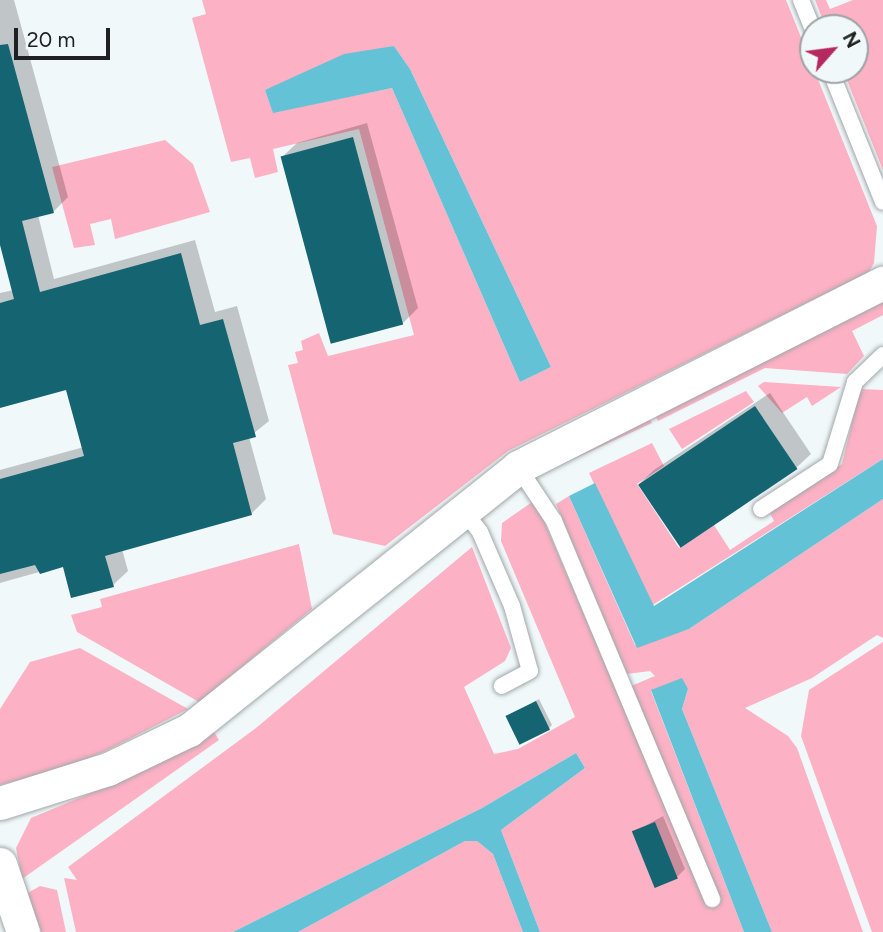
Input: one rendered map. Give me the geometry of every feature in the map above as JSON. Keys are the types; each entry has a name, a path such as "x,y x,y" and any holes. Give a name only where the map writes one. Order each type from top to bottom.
{"street":[{"path":"0,803 71,783 189,730 227,704 462,508 518,467 883,283"},
{"path":"0,864 23,932"}],"lane":[{"path":"836,84 883,202"},
{"path":"761,509 830,464 855,382 883,355"},
{"path":"518,467 554,521 712,899"},
{"path":"462,508 480,531 512,606 530,671 502,686"}],"shaded area":[{"path":"202,0 786,0 799,32 799,84 820,84 877,226 874,263 869,272 508,451 385,546 333,534 288,365 298,363 295,352 303,350 301,341 319,333 328,356 414,335 359,129 273,149 278,172 255,178 250,158 231,162 192,18 206,14","holes":["394,46 410,69 551,367 520,382 392,88 273,112 265,90"]},
{"path":"815,0 826,0 830,9 853,0 883,0 883,170 849,84 869,84 869,14 820,14"},
{"path":"165,140 193,164 210,212 115,239 111,219 90,224 95,245 74,248 52,167"},
{"path":"883,302 883,315 852,331 864,356 847,374 765,368 658,421 655,415"},
{"path":"764,382 841,387 812,406 807,397 782,413 758,386"},
{"path":"860,389 883,390 883,459 651,606 589,473 652,443 664,466 637,484 679,548 714,525 730,550 774,521 769,511 842,464"},
{"path":"746,391 754,402 682,449 669,429"},
{"path":"649,418 652,423 539,475 539,473"},
{"path":"569,496 635,645 689,629 883,499 883,638 877,635 812,678 745,708 788,736 797,748 863,932 772,932 682,709 688,689 651,691 744,932 540,932 501,830 585,768 576,753 482,808 233,932 76,932 64,878 77,880 68,867 256,728 472,547 511,648 505,661 464,687 494,754 518,749 575,717 501,541 502,523 535,500 708,904 719,902 631,686 655,676 650,671 627,674 556,504"},
{"path":"299,544 312,609 199,702 77,632 71,615 102,607 100,599"},
{"path":"883,642 883,932 872,932 801,736 809,690"},
{"path":"80,648 188,709 106,751 61,769 0,785 0,709 30,662"},
{"path":"214,732 219,740 22,879 16,848 31,818 146,770"},
{"path":"465,841 477,841 493,854 523,932 298,932"},
{"path":"40,886 57,890 66,932 40,932 26,894"}],"water":[{"path":"394,46 410,69 551,367 520,382 392,88 273,113 265,90 344,54"},
{"path":"883,459 883,499 689,629 637,648 569,496 595,483 654,606"},
{"path":"682,678 688,689 682,709 772,932 744,932 651,690"},
{"path":"576,753 585,768 501,830 540,932 523,932 493,854 477,841 465,841 298,932 233,932 482,808"}],"building":[{"path":"8,44 54,213 22,221 40,292 181,253 200,325 223,319 256,437 233,443 252,515 105,556 114,587 71,598 63,567 40,574 35,565 0,574 0,479 84,456 66,390 0,408 0,303 14,299 0,245 0,45"},
{"path":"353,137 403,324 331,344 281,156"},
{"path":"755,406 797,469 681,548 638,485"},
{"path":"536,701 550,730 519,745 505,716"},
{"path":"655,822 678,879 655,888 632,831"}]}
